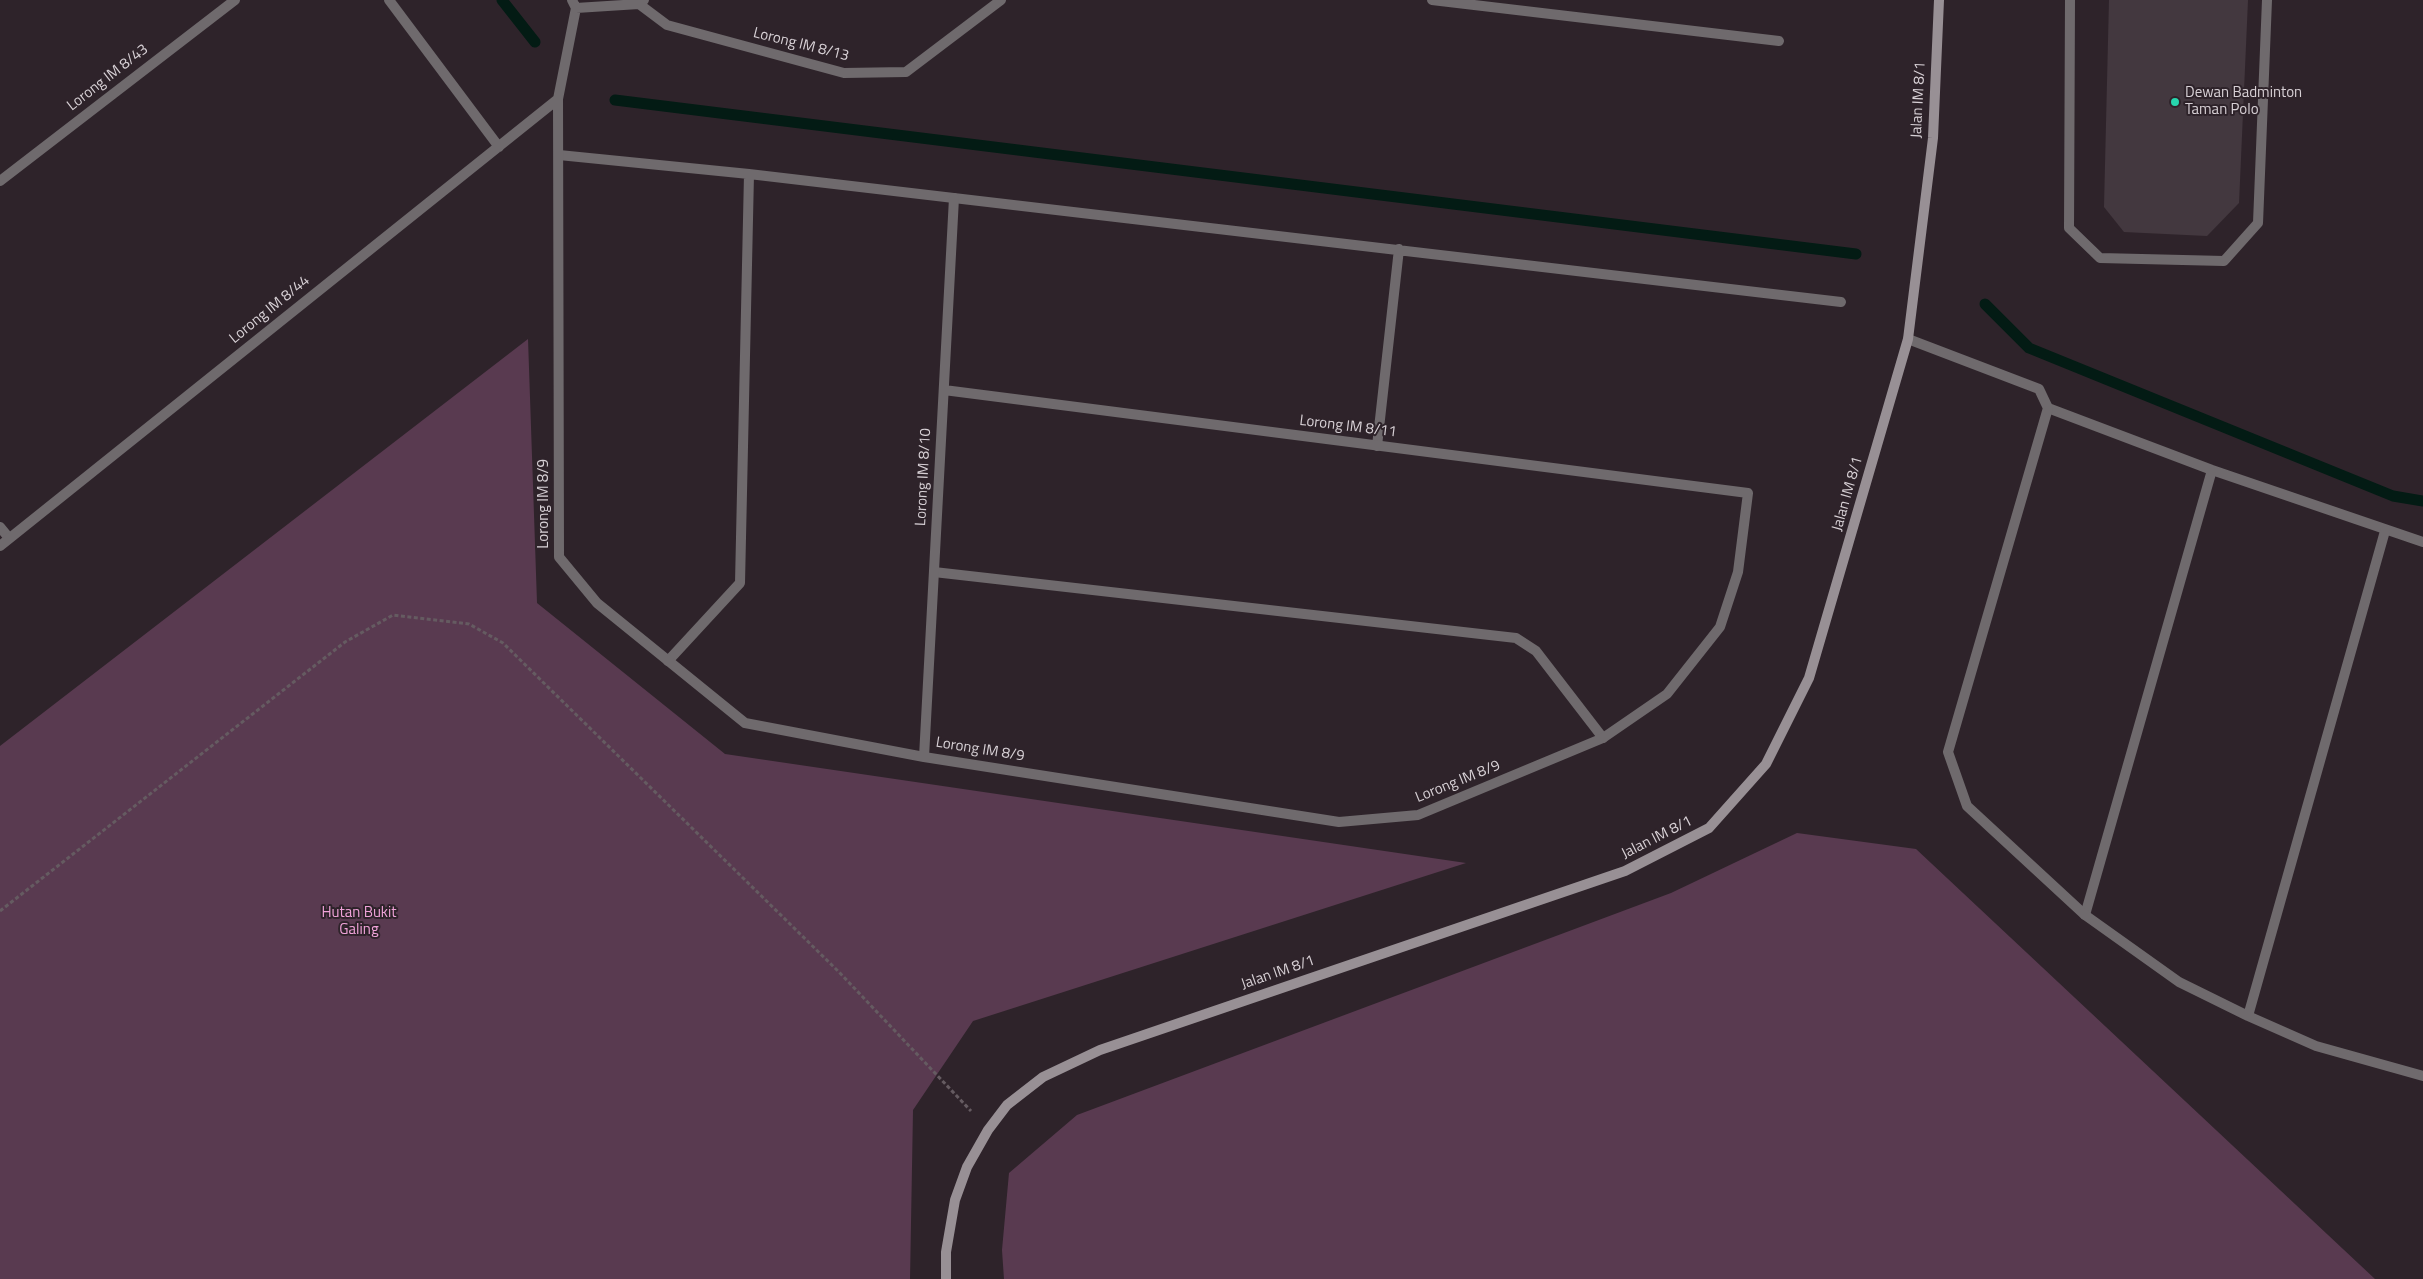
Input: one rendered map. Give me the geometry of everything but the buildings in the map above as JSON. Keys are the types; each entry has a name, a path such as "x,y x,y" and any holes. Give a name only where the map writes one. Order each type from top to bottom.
{"street":[{"name":"Lorong IM 8/43","path":"0,181 235,0"},
{"path":"389,0 498,147"},
{"name":"Lorong IM 8/13","path":"642,2 667,25 844,73 888,73 906,72 1001,0"},
{"path":"1432,0 1779,41"},
{"name":"Jalan IM 8/1","path":"946,1279 946,1252 955,1200 967,1167 988,1130 1007,1105 1043,1076 1100,1050 1625,871 1709,828 1766,764 1810,678 1908,339 1933,138 1939,0"},
{"path":"2070,0 2069,228 2100,258 2224,262 2258,223 2267,0"},
{"path":"574,4 642,2"},
{"name":"Lorong IM 8/9","path":"574,4 558,99 559,557 597,603 745,723 924,757 1339,822 1418,816 1602,738 1667,694 1720,628 1738,572 1748,493"},
{"name":"Lorong IM 8/44","path":"0,546 558,99"},
{"path":"559,156 749,174 1841,302"},
{"path":"668,661 740,583 749,174"},
{"name":"Lorong IM 8/10","path":"924,757 954,198"},
{"path":"1377,446 1399,249"},
{"path":"1908,339 2039,389 2048,408 1948,752 1967,806 2085,915 2179,982 2248,1016 2316,1046 2423,1076"},
{"name":"Lorong IM 8/11","path":"944,390 1748,493"},
{"path":"2048,408 2212,470 2385,531 2423,542"},
{"path":"2085,915 2212,470"},
{"path":"0,527 9,538"},
{"path":"2248,1016 2385,531"},
{"path":"934,572 1516,638 1536,650 1602,738"}],"path":[{"path":"0,911 345,642 393,616 469,624 503,643 839,972 988,1130"}],"green space":[{"name":"Hutan Bukit Galing","path":"528,339 537,603 725,754 1466,863 973,1021 913,1110 910,1279 0,1279 0,746"},
{"path":"1797,833 1916,849 2375,1279 1004,1279 1002,1250 1009,1173 1077,1115 1671,893"}],"waterway":[{"path":"502,0 535,42"},
{"path":"615,100 1856,254"},
{"path":"1985,304 2029,348 2393,496 2423,501"}],"place":[{"name":"Dewan Badminton Taman Polo","path":"2175,102"}]}
